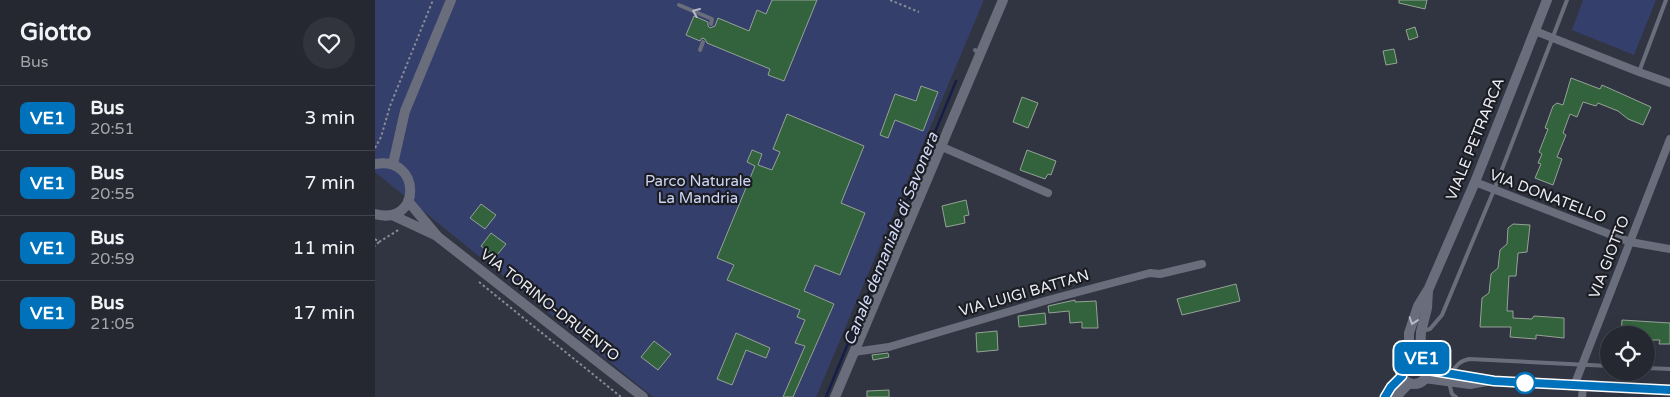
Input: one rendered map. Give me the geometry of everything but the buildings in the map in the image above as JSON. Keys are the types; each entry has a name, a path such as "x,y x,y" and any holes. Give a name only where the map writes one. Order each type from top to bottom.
{"street":[{"path":"393,164 403,118 451,0"},
{"path":"835,397 951,121 965,74 977,54 1002,0"},
{"name":"VIALE PETRARCA","path":"1409,357 1409,332 1418,306 1429,288 1475,182 1547,0"},
{"path":"1535,31 1670,83"},
{"name":"VIA GIOTTO","path":"1574,386 1670,139"},
{"path":"940,146 1048,193"},
{"path":"375,164 383,162 393,164 402,170 409,179 411,187 409,201 405,207 399,213 383,215 375,224"},
{"name":"VIA DONATELLO","path":"1475,182 1630,242 1670,249"},
{"name":"VIA TORINO-DRUENTO","path":"409,201 438,237 643,397"},
{"name":"VIA TORINO-DRUENTO","path":"383,215 438,237"},
{"name":"VIA LUIGI BATTAN","path":"854,352 889,347 1047,300 1149,273 1160,274 1202,264"},
{"name":"VIALE PETRARCA","path":"1420,357 1421,332 1427,308 1429,288"},
{"path":"1426,375 1425,361 1420,357 1409,357 1401,364 1400,369 1406,380 1417,384 1426,375 1452,374 1494,381 1670,390"},
{"path":"1426,375 1449,383 1470,385 1494,381"},
{"path":"1385,397 1391,387 1406,380"},
{"path":"1396,397 1406,380"},
{"path":"1582,397 1583,386"}],"lane":[{"path":"1421,332 1430,329 1442,315 1494,190 1567,0"},
{"path":"1639,72 1666,0"},
{"path":"679,5 712,19 711,24"},
{"path":"700,50 703,42"},
{"path":"1452,374 1461,361 1469,359 1600,365"},
{"path":"1655,368 1670,369"},
{"path":"1449,383 1456,397"}],"path":[{"path":"375,148 381,137 390,106 433,0"},
{"path":"890,0 919,12"},
{"path":"375,246 400,229"},
{"path":"375,239 379,242"},
{"path":"476,280 621,397"}],"green space":[{"name":"Parco Naturale La Mandria","path":"375,0 984,0 816,397 653,397 375,172"},
{"path":"1583,0 1656,0 1634,55 1572,30"}],"waterway":[{"name":"Canale demaniale di Savonera","path":"826,397 956,81"}],"bus line":[{"name":"VE1","path":"1385,397 1391,387 1402,376 1401,364 1409,357 1420,357 1425,361 1428,370 1494,381 1670,390"}]}
